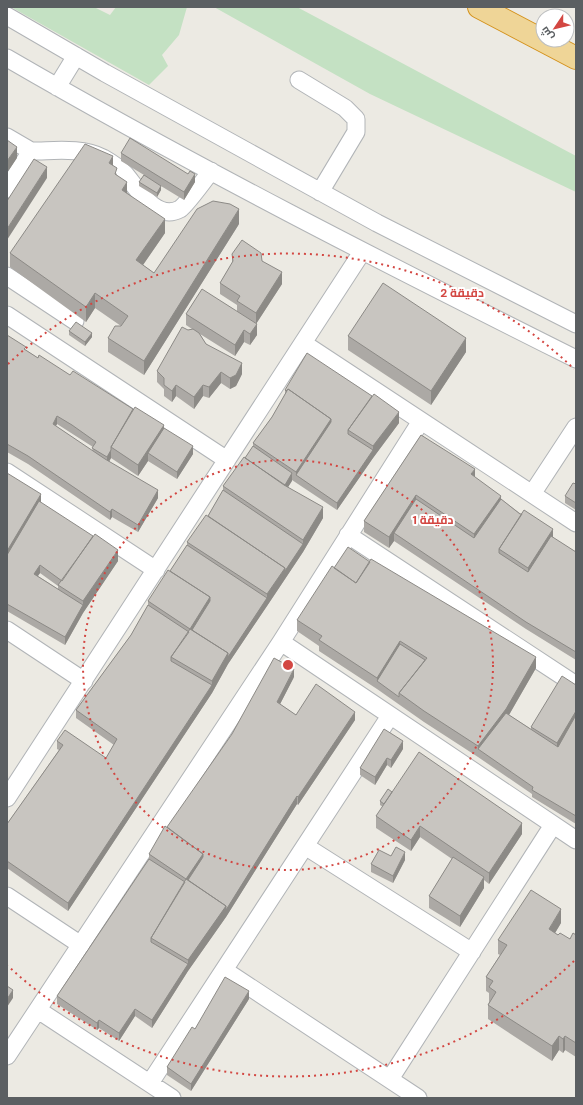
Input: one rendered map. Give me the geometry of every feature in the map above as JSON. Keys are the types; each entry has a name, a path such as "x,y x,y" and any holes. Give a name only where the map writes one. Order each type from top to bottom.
{"highway":[{"path":"480,7 576,58"}],"street":[{"path":"7,16 76,56 377,223 576,324"},
{"path":"57,87 76,56"},
{"path":"7,58 57,87 362,252 576,359"},
{"path":"299,80 345,108 356,119 356,132 320,192"},
{"path":"7,136 31,151 85,150 104,158 124,174 136,178 142,196 157,208 168,211 180,208 211,171"},
{"path":"149,157 158,142"},
{"path":"7,189 31,151"},
{"path":"7,798 362,252"},
{"path":"7,276 75,321"},
{"path":"7,315 227,460"},
{"path":"303,342 576,523"},
{"path":"7,1056 281,642 421,420"},
{"path":"532,494 576,427"},
{"path":"7,472 156,570"},
{"path":"348,534 576,685"},
{"path":"7,630 84,680"},
{"path":"281,642 576,840"},
{"path":"150,1083 390,716"},
{"path":"390,1079 554,825"},
{"path":"305,846 472,952"},
{"path":"7,896 81,945"},
{"path":"224,970 418,1098"},
{"path":"38,1010 172,1098"}],"green space":[{"path":"11,7 94,7 110,15 116,7 187,7 179,35 162,55 168,66 149,85"},
{"path":"214,7 297,7 576,156 576,192 370,94"}],"building":[{"path":"130,138 188,174 190,171 195,174 184,192 121,153"},
{"path":"7,140 17,147 7,161"},
{"path":"85,144 113,156 109,163 117,168 115,174 127,182 122,190 165,219 136,260 154,273 197,209 213,201 230,204 239,209 144,361 108,338 115,326 121,326 128,316 95,293 86,307 10,253"},
{"path":"34,159 47,167 7,229 7,201"},
{"path":"144,175 161,186 157,193 139,182"},
{"path":"242,240 261,253 262,261 282,272 256,313 237,301 240,296 220,283 233,261 232,254"},
{"path":"383,283 466,338 431,391 348,336"},
{"path":"202,289 257,324 250,334 244,330 235,345 186,314"},
{"path":"76,322 92,333 85,342 69,331"},
{"path":"182,327 188,330 193,329 199,333 206,344 242,363 236,375 230,378 221,372 209,387 203,385 194,397 176,385 172,391 164,385 164,378 157,371"},
{"path":"7,335 26,347 24,349 38,358 39,355 70,375 73,371 133,409 111,447 107,457 92,448 96,442 72,425 57,416 53,424 105,459 158,490 138,525 112,509 110,512 28,456 7,444"},
{"path":"307,353 372,396 348,430 348,434 373,450 337,503 296,475 331,422 331,419 288,389 286,391 285,390"},
{"path":"288,389 331,419 296,472 253,443 272,417"},
{"path":"374,394 399,412 373,446 348,430"},
{"path":"135,407 164,425 138,465 111,447"},
{"path":"164,428 193,446 177,472 148,453"},
{"path":"421,435 475,469 471,474 501,496 474,534 416,495 389,537 364,521"},
{"path":"253,446 292,473 285,485 245,458"},
{"path":"244,457 284,485 323,507 303,540 223,486"},
{"path":"7,473 41,494 7,551"},
{"path":"573,483 576,484 576,503 565,496"},
{"path":"223,490 303,544 285,571 285,568 208,516"},
{"path":"416,499 474,538 501,499 522,514 499,549 499,553 528,572 551,536 576,552 576,652 526,622 394,533"},
{"path":"39,501 93,536 62,581 40,565 34,574 83,605 65,637 7,604 7,555"},
{"path":"524,510 553,529 528,568 499,549"},
{"path":"206,515 285,568 267,594 187,542"},
{"path":"95,534 118,550 83,601 58,585"},
{"path":"187,545 267,598 228,657 228,653 192,630 210,601 210,597 170,571"},
{"path":"348,547 370,562 356,583 334,568"},
{"path":"371,559 536,657 506,709 478,746 399,693 427,658 400,641 377,678 319,640 322,636 297,620 332,566 356,583"},
{"path":"168,570 210,597 190,629 148,601"},
{"path":"148,605 189,632 171,657 171,661 212,685 68,903 7,861 7,824 63,745 57,741 65,730 106,758 117,739 76,710 131,635"},
{"path":"190,629 228,653 212,681 171,657"},
{"path":"400,644 425,660 399,693 399,697 377,681"},
{"path":"274,658 294,669 277,702 296,715 316,684 355,712 298,797 297,796 226,910 226,906 188,880 203,857 203,854 167,827 232,734"},
{"path":"562,676 576,685 576,711 557,743 531,727"},
{"path":"506,713 558,747 576,715 576,816 532,790 533,787 478,749"},
{"path":"384,729 403,741 391,760 387,758 375,777 360,768"},
{"path":"419,752 522,823 489,873 420,826 411,840 376,816"},
{"path":"388,789 392,792 384,804 380,801"},
{"path":"165,826 203,854 186,879 149,854"},
{"path":"396,847 405,852 393,876 371,864 379,850 391,856"},
{"path":"453,857 484,877 460,916 429,896"},
{"path":"149,859 185,882 151,938 151,942 188,964 152,1020 135,1009 119,1033 99,1020 97,1023 57,996"},
{"path":"186,879 226,906 188,960 151,938"},
{"path":"531,890 561,909 549,929 558,935 560,933 570,939 573,933 576,935 576,1043 565,1036 563,1039 559,1036 552,1046 488,1005 496,992 489,987 493,981 486,977 507,945 498,940"},
{"path":"225,977 249,991 191,1084 167,1067 192,1027 195,1029"},
{"path":"7,986 13,990 7,999"}]}
